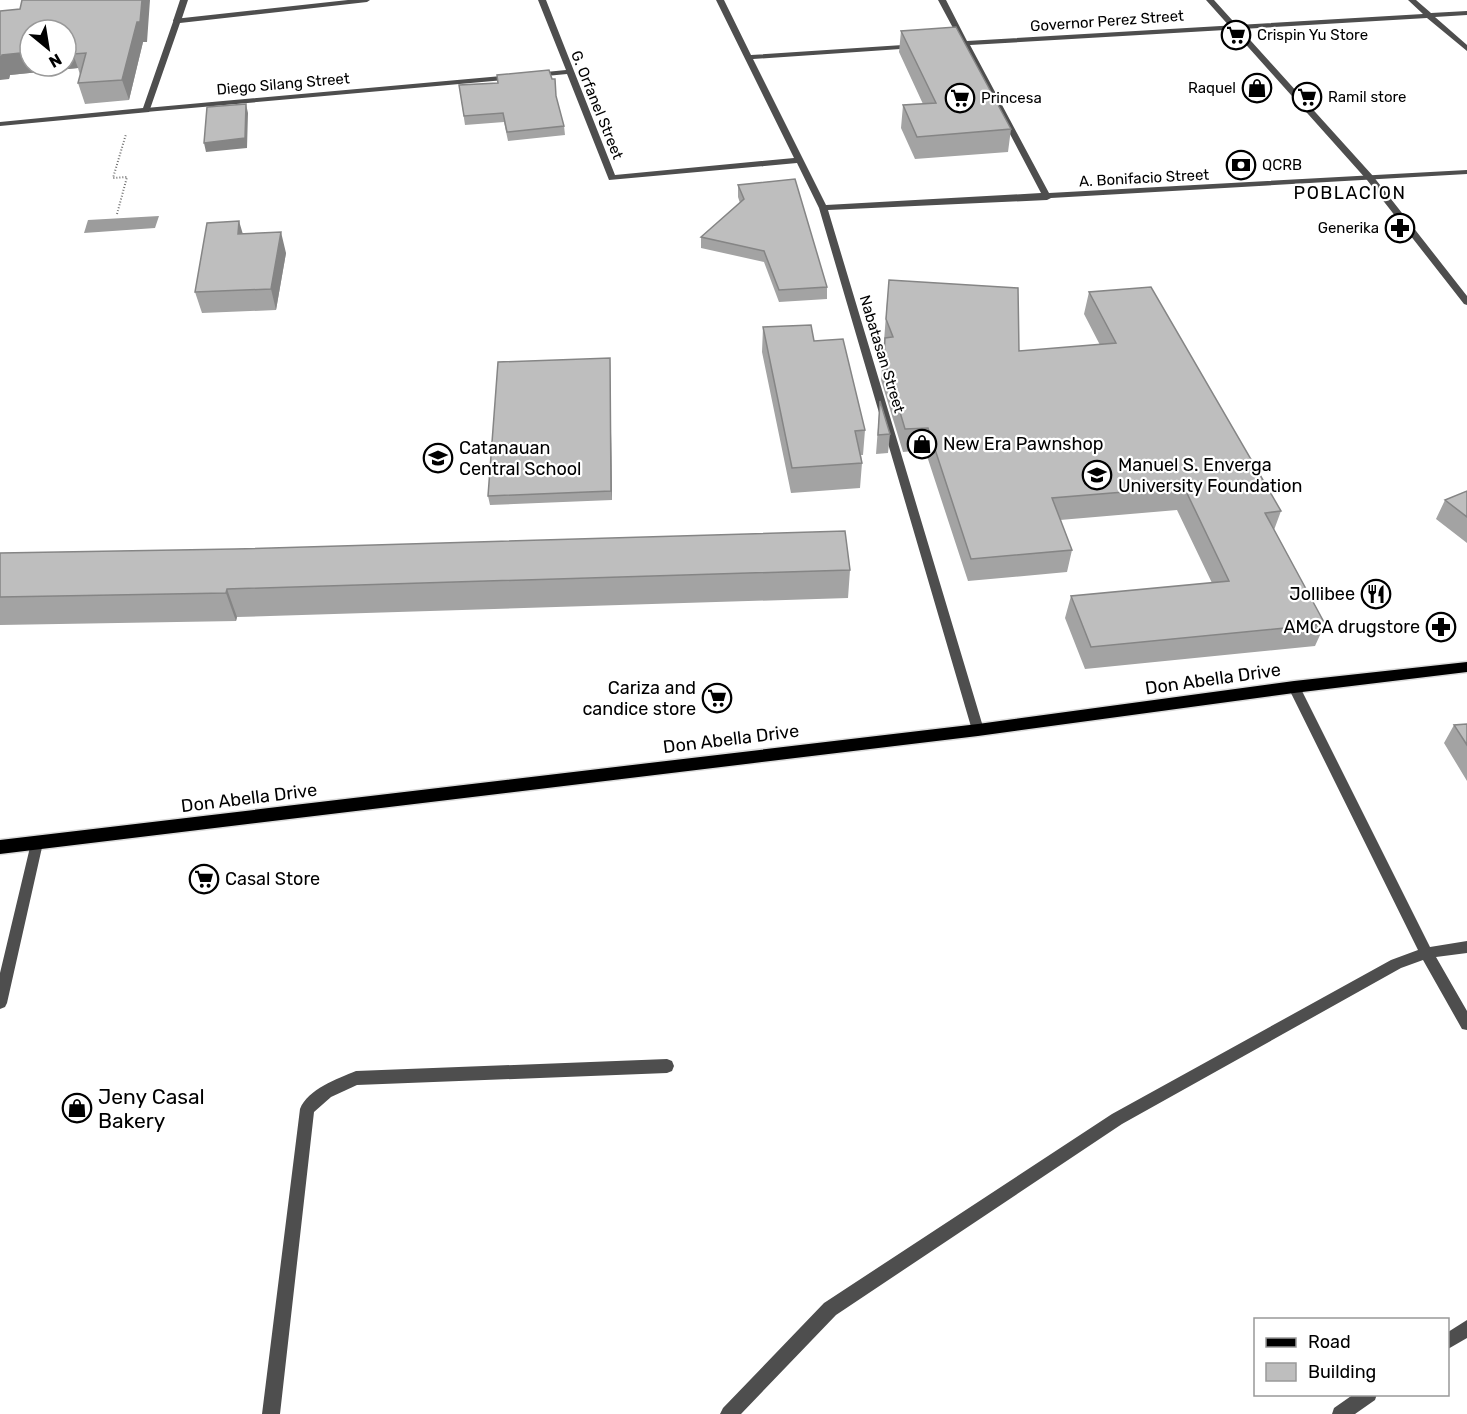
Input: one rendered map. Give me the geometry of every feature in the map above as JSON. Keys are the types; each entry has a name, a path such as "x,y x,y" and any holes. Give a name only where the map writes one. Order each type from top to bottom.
{"main road":[{"name":"Don Abella Drive","path":"0,847 978,730 1294,687 1467,667"}],"street":[{"path":"146,110 184,0"},
{"path":"177,21 367,0"},
{"name":"G. Orfanel Street","path":"542,0 568,72 612,178 800,160"},
{"name":"Nabatasan Street","path":"720,0 823,208 978,730"},
{"path":"942,0 1047,197"},
{"path":"1210,0 1370,178 1467,302"},
{"path":"1413,0 1467,49"},
{"name":"Governor Perez Street","path":"943,44 1467,13"},
{"path":"749,57 920,46"},
{"name":"Diego Silang Street","path":"0,124 568,72"},
{"name":"A. Bonifacio Street","path":"823,208 1467,172"},
{"path":"1294,687 1426,954 1467,1024"},
{"path":"0,1003 37,843"},
{"path":"729,1414 839,1302 1117,1119 1396,964 1426,954 1467,947"},
{"path":"271,1414 307,1109 326,1092 356,1078 667,1066"},
{"path":"1449,1340 1467,1328"},
{"path":"1340,1414 1367,1396"}],"path":[{"path":"117,214 127,177 113,178 133,112"}],"shaded area":[{"path":"159,216 155,228 84,233 88,220"}],"building":[{"path":"22,0 142,0 140,22 137,22 122,80 78,83 86,53 78,54 78,18 18,18 18,53 2,55 0,58 0,11 20,9"},
{"path":"956,27 1011,129 917,137 903,105 936,103 901,31"},
{"path":"549,70 552,79 555,79 556,96 564,126 507,132 503,113 464,116 459,85 498,83 497,75"},
{"path":"246,104 245,138 204,143 207,107"},
{"path":"795,179 827,287 779,290 764,251 701,237 744,199 738,185"},
{"path":"239,221 238,234 281,232 271,289 195,292 207,223"},
{"path":"889,280 1018,288 1019,351 1116,343 1089,292 1151,287 1281,511 1265,513 1325,624 1091,647 1071,596 1229,581 1184,487 1052,498 1072,550 971,559 928,428 905,429 884,358 885,338 893,337 886,319"},
{"path":"811,325 814,341 843,339 865,430 855,431 862,463 792,468 763,327"},
{"path":"610,358 611,491 488,496 498,362"},
{"path":"880,401 890,434 878,435"},
{"path":"1467,491 1467,517 1445,500"},
{"path":"845,531 850,570 227,589 226,593 0,597 0,553 235,549"},
{"path":"1467,724 1467,745 1454,725"}],"place":[{"name":"Crispin Yu Store","path":"1236,35"},
{"name":"Raquel","path":"1257,88"},
{"name":"Ramil store","path":"1307,97"},
{"name":"Princesa","path":"960,98"},
{"name":"QCRB","path":"1241,165"},
{"name":"Generika","path":"1400,228"},
{"name":"New Era Pawnshop","path":"922,444"},
{"name":"Catanauan Central School","path":"438,458"},
{"name":"Manuel S. Enverga University Foundation","path":"1097,475"},
{"name":"Jollibee","path":"1376,594"},
{"name":"AMCA drugstore","path":"1441,627"},
{"name":"Cariza and candice store","path":"717,698"},
{"name":"Casal Store","path":"204,879"},
{"name":"Jeny Casal Bakery","path":"77,1108"}],"district":[{"name":"POBLACION","path":"1350,193"}]}
